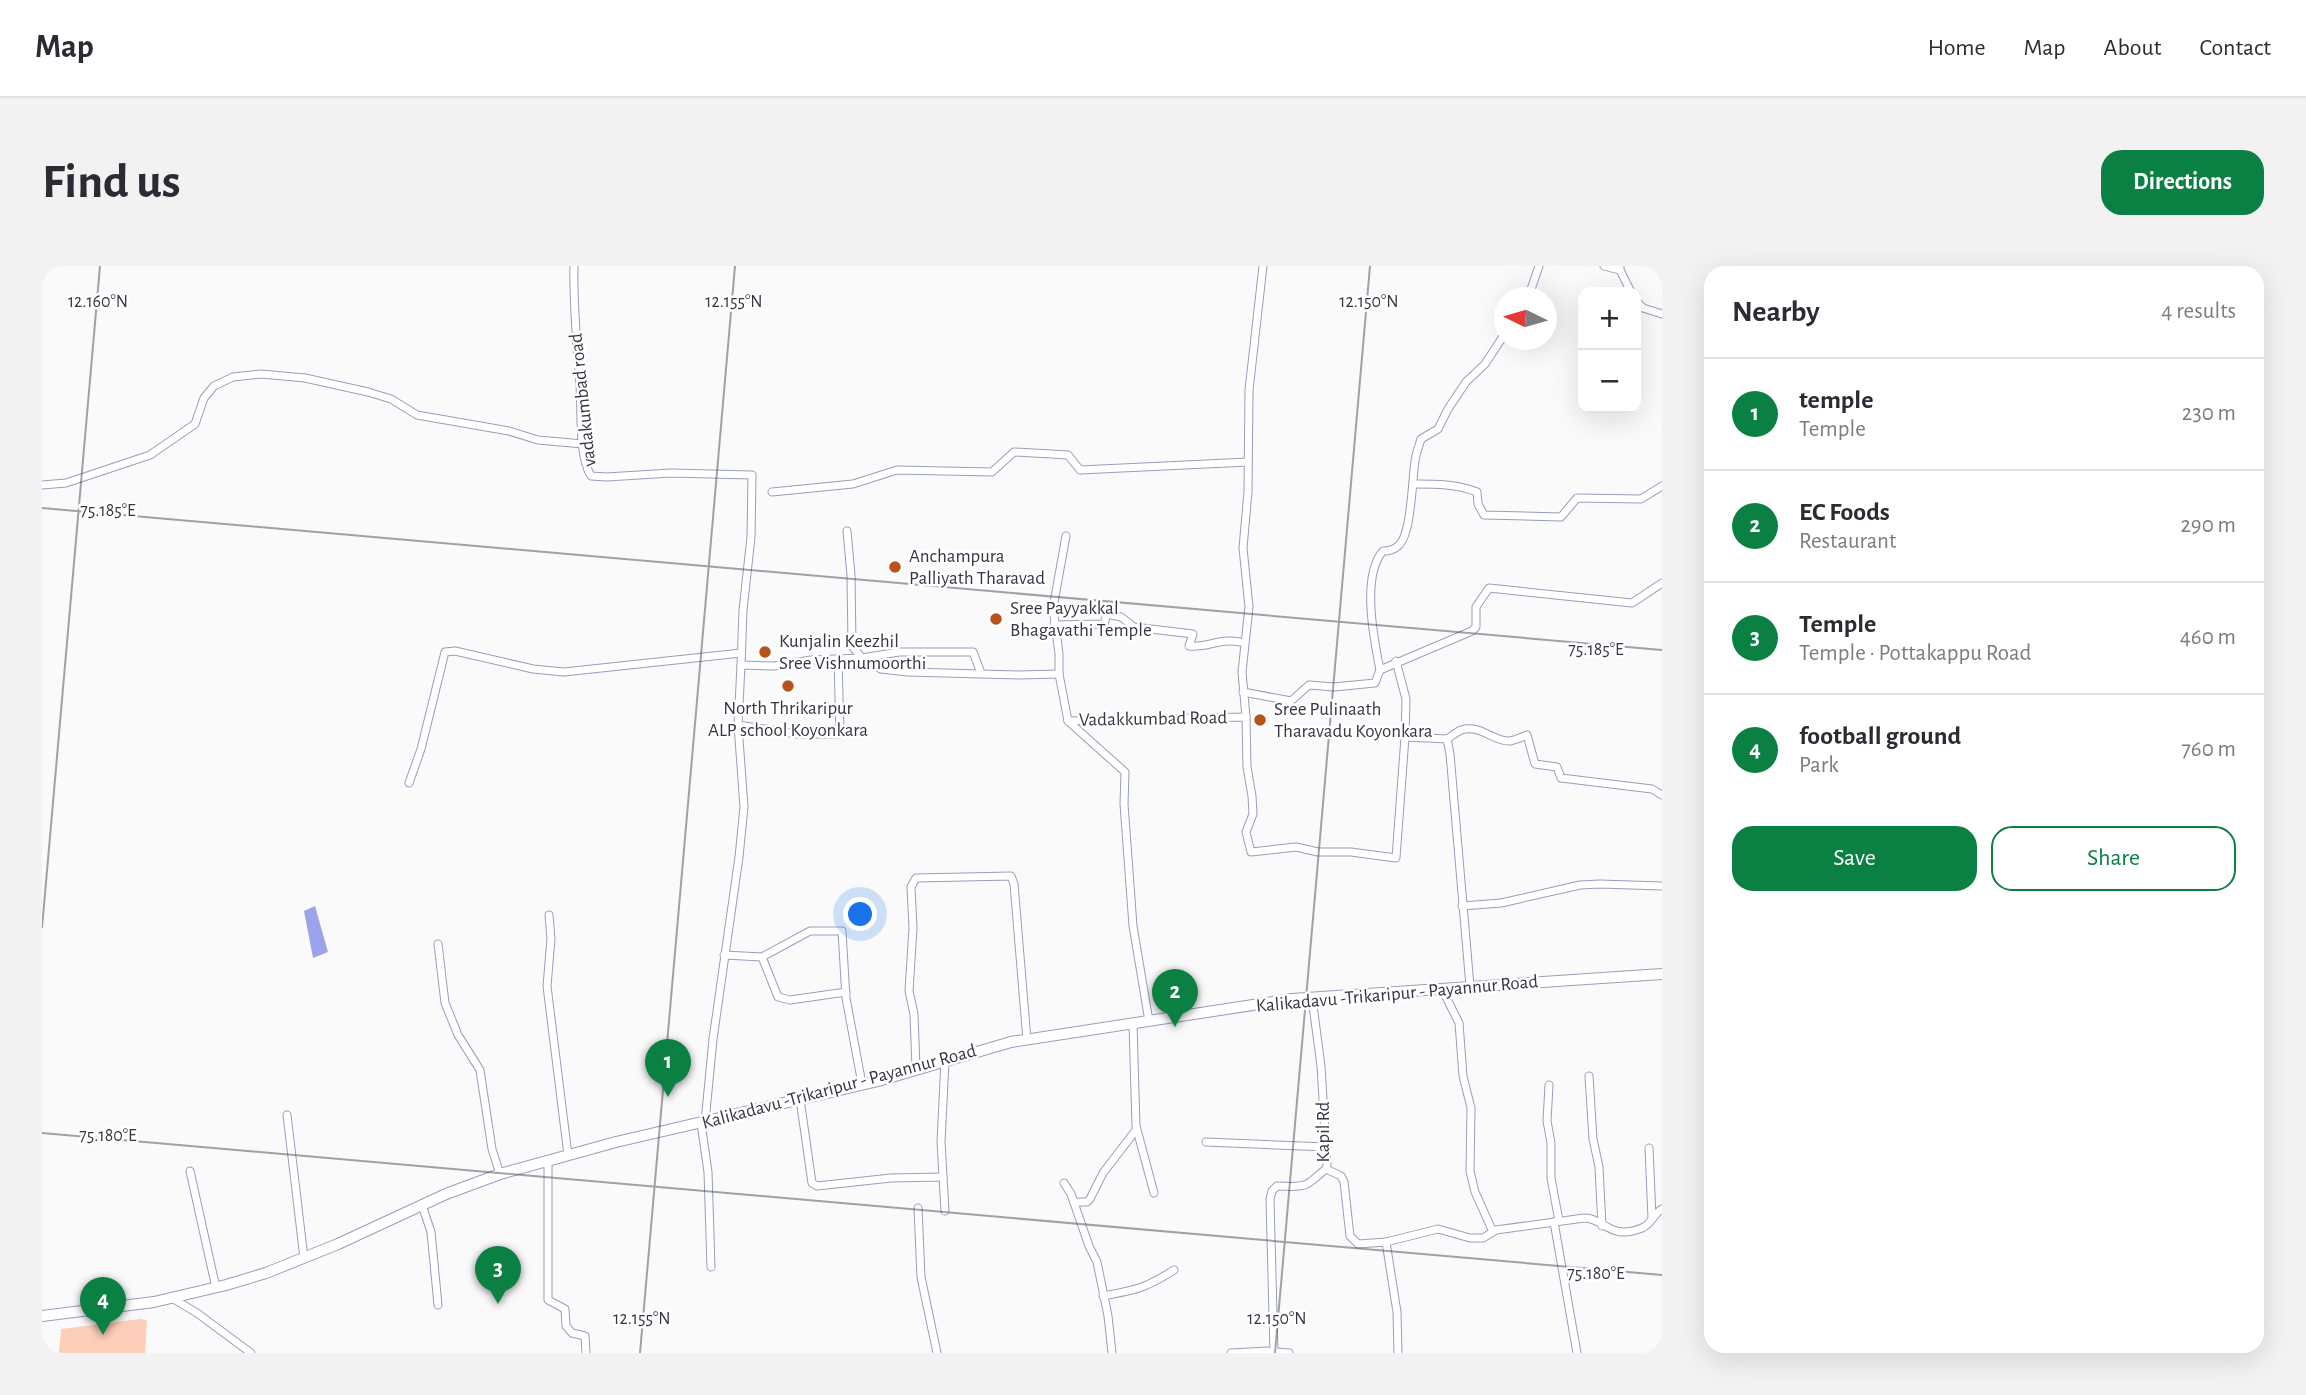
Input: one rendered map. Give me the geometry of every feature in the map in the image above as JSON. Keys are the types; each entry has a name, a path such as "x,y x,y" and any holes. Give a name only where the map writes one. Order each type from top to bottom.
{"main road":[{"name":"Kalikadavu -Trikaripur - Payannur Road","path":"42,1316 172,1298 216,1288 304,1258 422,1205 500,1174 1027,1040 1312,998 1662,974"}],"street":[{"name":"vadakumbad road","path":"574,266 573,311 587,469 595,477 671,473 752,475 751,537 743,610 741,665"},
{"path":"1246,717 1242,692 1243,653 1249,607 1243,548 1248,492 1249,390 1262,266"},
{"path":"1532,287 1539,266"},
{"path":"1604,266 1620,268 1629,287"},
{"path":"1641,306 1662,313"},
{"path":"1242,692 1291,701 1309,684 1334,687 1375,683 1380,670 1370,617 1373,579 1378,557 1383,551 1401,545 1420,439 1438,429 1466,382 1485,364 1494,350"},
{"path":"42,485 66,482 150,454 195,424 204,398 214,386 233,377 261,374 305,378 369,392 391,400 417,415 509,431 538,440 583,444"},
{"path":"772,492 853,484 897,470 992,472 1014,452 1068,455 1080,470 1248,462"},
{"path":"1414,484 1448,484 1477,492 1478,504 1484,514 1561,517 1577,498 1641,499 1662,486"},
{"path":"847,531 852,646 862,658 881,669 908,672 1019,676 1059,674"},
{"name":"Vadakkumbad Road","path":"1066,536 1053,608 1059,674 1068,721 1246,717 1247,767 1253,814 1246,832 1251,852 1296,846 1318,852 1351,852 1396,858 1405,737"},
{"path":"1380,670 1472,631 1476,627 1476,607 1489,588 1632,603 1662,583"},
{"path":"1054,625 1104,624 1107,614 1121,617 1134,627 1193,634 1189,646 1197,647 1225,639 1240,642"},
{"path":"409,783 421,749 445,652 533,669 564,672 741,653"},
{"path":"711,1267 708,1172 703,1123 744,807 738,725 741,665 774,666 899,652 973,652 981,673"},
{"path":"738,725 797,734 840,734 838,660"},
{"path":"1396,661 1406,699 1405,737 1447,739 1464,730 1480,730 1494,738 1510,741 1527,735 1535,764 1557,767 1561,778 1653,789 1662,795"},
{"path":"1068,721 1125,772 1133,926 1149,1021"},
{"path":"1447,739 1470,986"},
{"path":"916,1069 914,1014 909,991 913,928 911,887 916,878 1011,876 1014,884 1027,1040"},
{"path":"1462,906 1512,901 1580,885 1662,886"},
{"path":"549,915 551,939 547,986 568,1155"},
{"path":"724,956 762,957 810,931 842,931 846,992 862,1084"},
{"path":"438,944 445,1003 458,1035 480,1070 492,1149 500,1174"},
{"path":"762,957 778,997 790,1000 846,992"},
{"path":"1444,988 1459,1023 1463,1076 1471,1108 1470,1171 1475,1192 1493,1232"},
{"name":"Kapil Rd","path":"1274,1353 1272,1191 1278,1186 1303,1186 1326,1170 1321,1066 1312,998"},
{"path":"1133,1024 1136,1130 1154,1193"},
{"path":"945,1060 941,1142 945,1212"},
{"path":"1589,1076 1593,1139 1599,1167 1602,1226"},
{"path":"1549,1085 1547,1121 1551,1143 1551,1178 1577,1353"},
{"path":"800,1099 812,1183 817,1186 891,1178 943,1177"},
{"path":"287,1115 304,1258"},
{"path":"1074,1202 1087,1202 1090,1199 1103,1173 1136,1130"},
{"path":"1206,1142 1326,1147"},
{"path":"1649,1148 1652,1219"},
{"path":"548,1160 548,1300 565,1309 566,1326 572,1333 585,1336 586,1353"},
{"path":"1326,1170 1341,1176 1345,1182 1350,1236 1354,1241 1366,1244 1386,1242 1438,1229 1470,1238 1483,1238 1493,1232 1591,1218 1616,1232 1629,1231 1650,1223 1654,1214 1662,1209"},
{"path":"190,1171 216,1288"},
{"path":"1064,1182 1097,1262 1112,1353"},
{"path":"422,1205 430,1232 438,1305"},
{"path":"918,1208 921,1277 937,1353"},
{"path":"1386,1242 1396,1302 1398,1353"},
{"path":"1103,1296 1151,1285 1174,1270"},
{"path":"172,1298 251,1353"},
{"path":"1231,1353 1289,1353"}],"shaded area":[{"path":"147,1320 145,1353 59,1353 61,1329"}],"water":[{"path":"315,906 328,952 313,958 304,911"}],"place":[{"name":"Anchampura Palliyath Tharavad","path":"895,567"},
{"name":"Sree Payyakkal Bhagavathi Temple","path":"996,619"},
{"name":"Kunjalin Keezhil Sree Vishnumoorthi","path":"765,652"},
{"name":"North Thrikaripur ALP school Koyonkara","path":"788,686"},
{"name":"Sree Pulinaath Tharavadu Koyonkara","path":"1260,720"},
{"name":"EC Foods","path":"1175,1027"},
{"name":"temple","path":"668,1097"},
{"name":"Temple","path":"498,1304"},
{"name":"football ground","path":"103,1335"}]}
